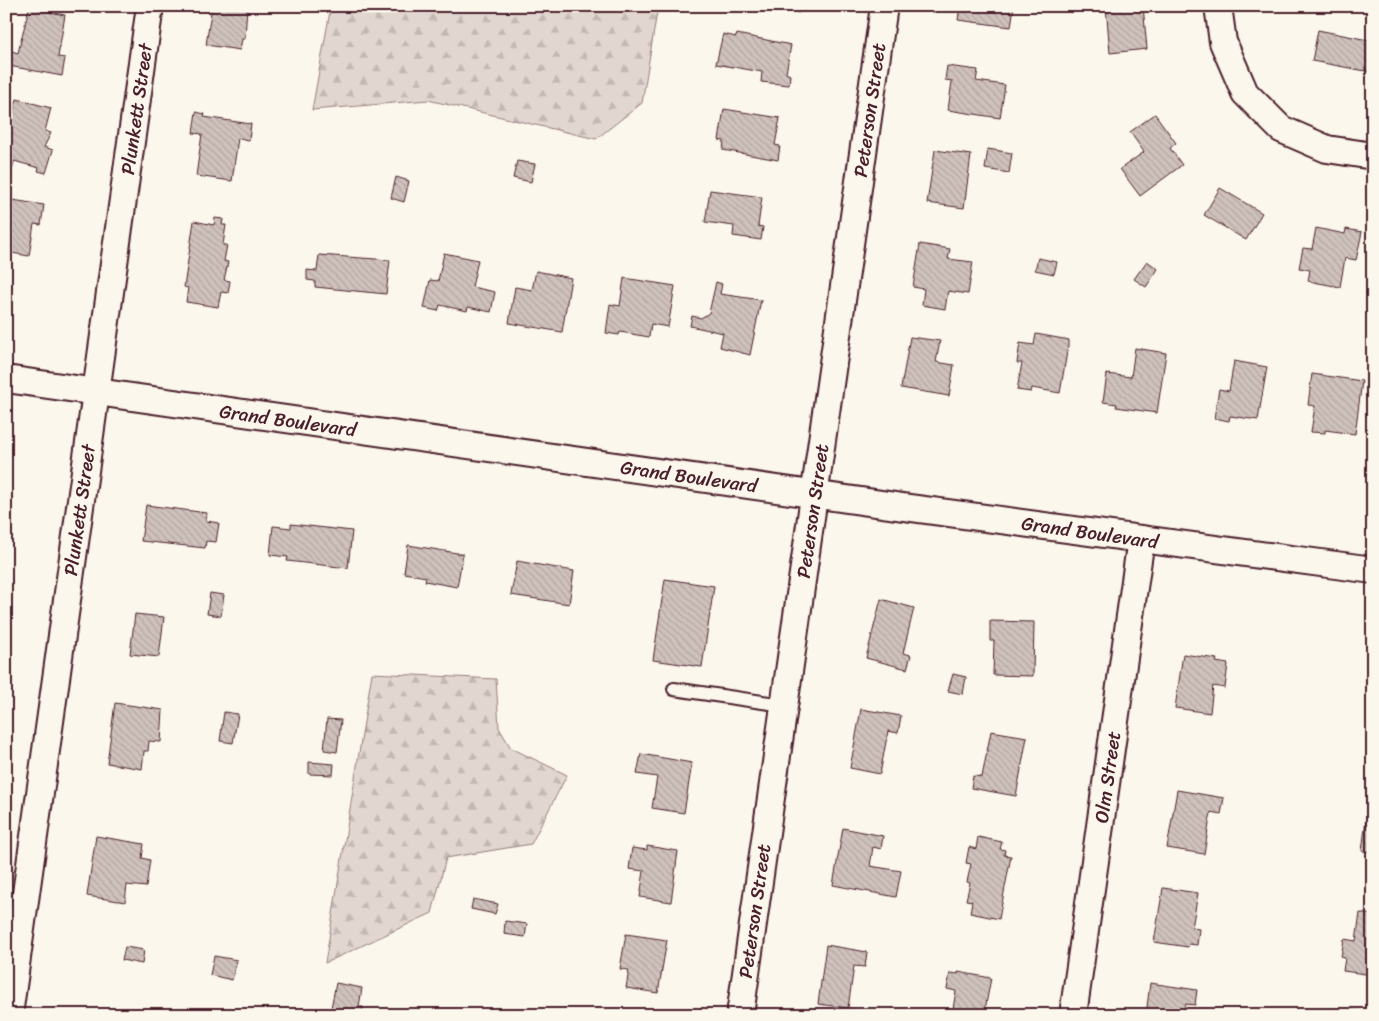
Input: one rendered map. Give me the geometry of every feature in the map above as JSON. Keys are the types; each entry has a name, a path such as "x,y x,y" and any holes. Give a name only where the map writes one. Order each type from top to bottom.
{"street":[{"name":"Plunkett Street","path":"10,1015 150,6"},
{"name":"Peterson Street","path":"740,1015 884,6"},
{"path":"1218,6 1222,42 1245,94 1281,129 1327,149 1373,156"},
{"name":"Grand Boulevard","path":"6,380 815,494 1373,570"},
{"name":"Olm Street","path":"1073,1015 1141,539"}],"lane":[{"path":"674,689 783,705"}],"green space":[{"path":"331,6 658,6 642,103 596,139 428,100 312,110"},
{"path":"372,673 496,679 499,728 511,748 567,775 531,844 446,858 432,913 325,963"}],"building":[{"path":"212,6 247,6 245,39 242,39 240,50 206,45"},
{"path":"771,6 800,6 799,13"},
{"path":"960,6 1014,6 1011,27 958,20"},
{"path":"1106,6 1143,6 1147,49 1110,53"},
{"path":"29,8 65,15 58,57 65,58 62,76 9,66 12,51 18,53"},
{"path":"1318,30 1373,41 1371,72 1312,61"},
{"path":"723,34 736,37 737,34 791,45 786,73 790,75 789,85 761,82 762,72 716,64"},
{"path":"947,66 978,70 976,81 1005,85 1000,118 948,110 952,81 945,80"},
{"path":"17,99 51,108 45,131 51,133 44,147 53,150 46,173 38,171 39,168 14,161 13,167 6,165 6,124 10,114 12,115"},
{"path":"724,109 780,118 775,145 780,146 778,160 723,150 724,141 719,140"},
{"path":"196,112 205,114 204,117 251,124 249,140 238,138 232,181 196,176 202,134 193,133"},
{"path":"1155,114 1176,143 1170,148 1182,165 1140,196 1120,169 1144,152 1130,132"},
{"path":"988,149 1012,153 1009,173 985,169"},
{"path":"935,150 971,155 964,208 927,203"},
{"path":"517,161 535,164 531,182 513,178"},
{"path":"396,177 409,181 404,202 391,198"},
{"path":"1220,188 1262,213 1246,240 1204,215"},
{"path":"710,190 762,197 758,226 763,227 761,240 733,236 734,226 705,222"},
{"path":"6,199 44,205 41,225 34,224 29,256 6,252"},
{"path":"215,218 223,219 222,225 226,225 223,245 227,245 224,261 228,262 224,280 230,281 228,293 221,292 218,307 186,302 188,288 184,287 194,221 214,225"},
{"path":"1316,228 1345,234 1346,229 1362,232 1356,260 1345,258 1340,287 1308,281 1310,270 1299,268 1303,248 1312,249"},
{"path":"920,244 950,249 948,259 973,262 968,294 948,291 945,309 922,305 924,289 913,287"},
{"path":"444,253 478,260 472,287 495,292 491,312 468,307 467,311 440,305 438,311 424,308 430,280 438,281"},
{"path":"319,255 390,260 386,294 315,287 315,281 307,280 307,270 317,271"},
{"path":"1038,258 1057,262 1054,274 1035,270"},
{"path":"1147,261 1158,269 1146,287 1134,279"},
{"path":"536,271 571,278 562,332 509,323 515,287 532,290"},
{"path":"624,278 675,286 668,327 651,324 649,337 620,332 619,335 606,333 610,304 620,306"},
{"path":"716,282 722,284 720,294 761,300 750,355 720,347 723,333 690,326 692,316 701,318 709,313"},
{"path":"1036,334 1069,340 1060,393 1032,388 1031,392 1017,390 1022,363 1017,363 1020,343 1034,345"},
{"path":"910,337 940,341 936,362 954,365 949,396 901,388"},
{"path":"1135,348 1166,353 1157,413 1116,407 1117,404 1103,402 1107,374 1131,377"},
{"path":"1234,361 1267,367 1258,420 1230,416 1229,421 1214,418 1219,389 1229,391"},
{"path":"1312,374 1362,381 1355,434 1325,430 1325,433 1311,432 1315,406 1308,405"},
{"path":"146,505 207,513 206,521 219,523 216,542 206,541 205,548 141,541"},
{"path":"291,524 352,531 348,568 287,561 288,557 270,555 273,526 291,528"},
{"path":"408,545 463,554 457,587 425,581 426,577 404,573"},
{"path":"517,561 574,571 569,604 511,595"},
{"path":"665,579 714,586 702,667 653,660"},
{"path":"210,593 224,595 221,616 207,614"},
{"path":"881,599 914,608 903,653 911,655 907,669 866,658"},
{"path":"135,614 164,617 159,657 130,654"},
{"path":"990,621 1034,622 1033,676 993,675 994,641 990,641"},
{"path":"1183,654 1217,659 1216,662 1228,664 1225,688 1213,686 1210,713 1175,708"},
{"path":"953,674 966,677 963,694 948,691"},
{"path":"115,703 163,710 161,742 149,741 148,751 144,751 142,769 107,763"},
{"path":"861,709 901,716 898,733 888,731 880,774 850,768"},
{"path":"224,712 238,714 233,743 220,741"},
{"path":"327,719 341,720 337,752 324,750"},
{"path":"991,731 1027,737 1016,796 971,788 973,776 982,777"},
{"path":"641,754 692,763 684,813 652,808 657,777 637,774"},
{"path":"309,762 334,764 333,775 309,774"},
{"path":"1177,790 1224,798 1221,814 1211,812 1204,854 1167,848"},
{"path":"1366,820 1373,821 1373,875 1368,874 1372,852 1362,851"},
{"path":"843,828 883,836 881,849 873,847 870,866 901,871 896,897 833,885"},
{"path":"96,836 144,844 142,858 150,860 146,887 127,885 125,902 87,896"},
{"path":"978,837 1002,842 1000,849 1005,850 1004,855 1011,856 999,919 970,913 972,901 966,900 970,883 967,882 971,864 966,863 969,847 976,849"},
{"path":"647,846 678,851 671,902 640,897 644,871 629,869 632,848 647,850"},
{"path":"1163,888 1198,893 1192,928 1199,929 1197,945 1189,944 1188,947 1154,942"},
{"path":"473,899 498,904 495,914 471,909"},
{"path":"1360,913 1373,915 1373,975 1343,971 1345,958 1341,957 1344,939 1356,941"},
{"path":"505,921 527,924 525,937 504,934"},
{"path":"626,934 667,940 658,993 626,988 629,970 620,969"},
{"path":"826,945 867,952 865,967 854,966 848,1008 818,1004"},
{"path":"125,947 144,950 142,964 122,960"},
{"path":"214,956 237,960 232,980 210,975"},
{"path":"958,972 991,978 984,1015 952,1015 956,991 947,989 950,973 958,974"},
{"path":"336,983 362,988 359,1007 363,1007 362,1015 330,1013"},
{"path":"1150,983 1197,990 1195,1005 1185,1004 1184,1015 1146,1015"},
{"path":"1351,1010 1373,1013 1373,1015 1350,1015"}]}
